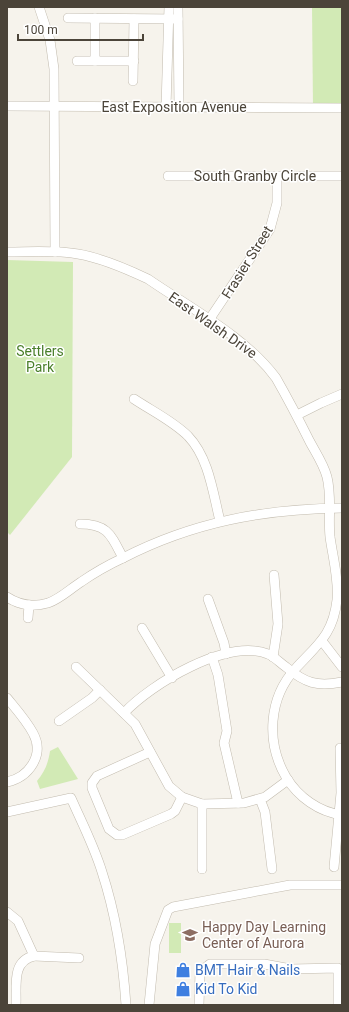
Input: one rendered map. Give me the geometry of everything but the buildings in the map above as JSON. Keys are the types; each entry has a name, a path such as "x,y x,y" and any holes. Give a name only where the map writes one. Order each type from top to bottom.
{"street":[{"path":"39,7 52,54 55,106 55,252"},
{"path":"168,7 173,19 180,107"},
{"path":"166,107 173,19 178,7"},
{"path":"68,18 173,19"},
{"path":"94,61 95,18"},
{"path":"133,81 134,19"},
{"path":"77,61 134,62"},
{"name":"East Exposition Avenue","path":"7,106 342,108"},
{"name":"South Granby Circle","path":"168,176 342,176"},
{"name":"Frasier Street","path":"209,320 270,229 277,203 277,176"},
{"name":"East Walsh Drive","path":"7,252 55,252 89,256 148,279 248,347 266,363 276,378 327,475 329,508 337,554 339,612 322,641 292,672 280,691 275,705 272,728 276,756 288,780 305,799 316,807 340,815"},
{"path":"296,416 342,394"},
{"path":"134,399 179,428 196,445 207,470 220,521"},
{"path":"7,597 29,605 49,603 123,558 166,538 220,521 266,512 342,508"},
{"path":"80,524 96,525 104,528 112,538 123,558"},
{"path":"273,657 278,624 274,575"},
{"path":"208,598 224,643 226,654"},
{"path":"28,618 29,605"},
{"path":"142,628 172,678"},
{"path":"322,641 342,666"},
{"path":"124,713 136,700 198,662 226,654 255,651 273,657 309,683 342,682"},
{"path":"212,657 218,674 227,731 224,743 238,803"},
{"path":"76,667 135,724 170,786 182,797 202,804 238,803 260,799 288,780"},
{"path":"60,721 92,698 100,690"},
{"path":"7,698 33,733 36,740 37,749 33,765 22,776 7,782"},
{"path":"334,867 340,815 340,748"},
{"path":"150,752 97,776 94,779 92,788 109,829 117,835 122,835 171,814 182,797"},
{"path":"7,812 71,798 93,846 110,897 119,944 126,1005"},
{"path":"260,799 265,812 272,869"},
{"path":"202,804 202,868"},
{"path":"149,1005 155,944 168,910 174,907 290,885 342,885"},
{"path":"7,912 18,921 34,956"},
{"path":"16,1005 18,968 23,960 34,956 79,958"},
{"path":"199,1005 200,972 210,964 264,964 291,969 338,968 338,1005"}],"green space":[{"path":"312,7 342,7 342,108 313,108"},
{"name":"Settlers Park","path":"7,260 73,262 72,457 10,535 7,532"},
{"path":"58,747 78,779 40,789 37,781 46,767 50,751"},
{"path":"169,923 181,923 181,953 169,953"}],"place":[{"name":"Happy Day Learning Center of Aurora","path":"190,935"},
{"name":"BMT Hair & Nails","path":"183,970"},
{"name":"Kid To Kid","path":"183,989"}]}
